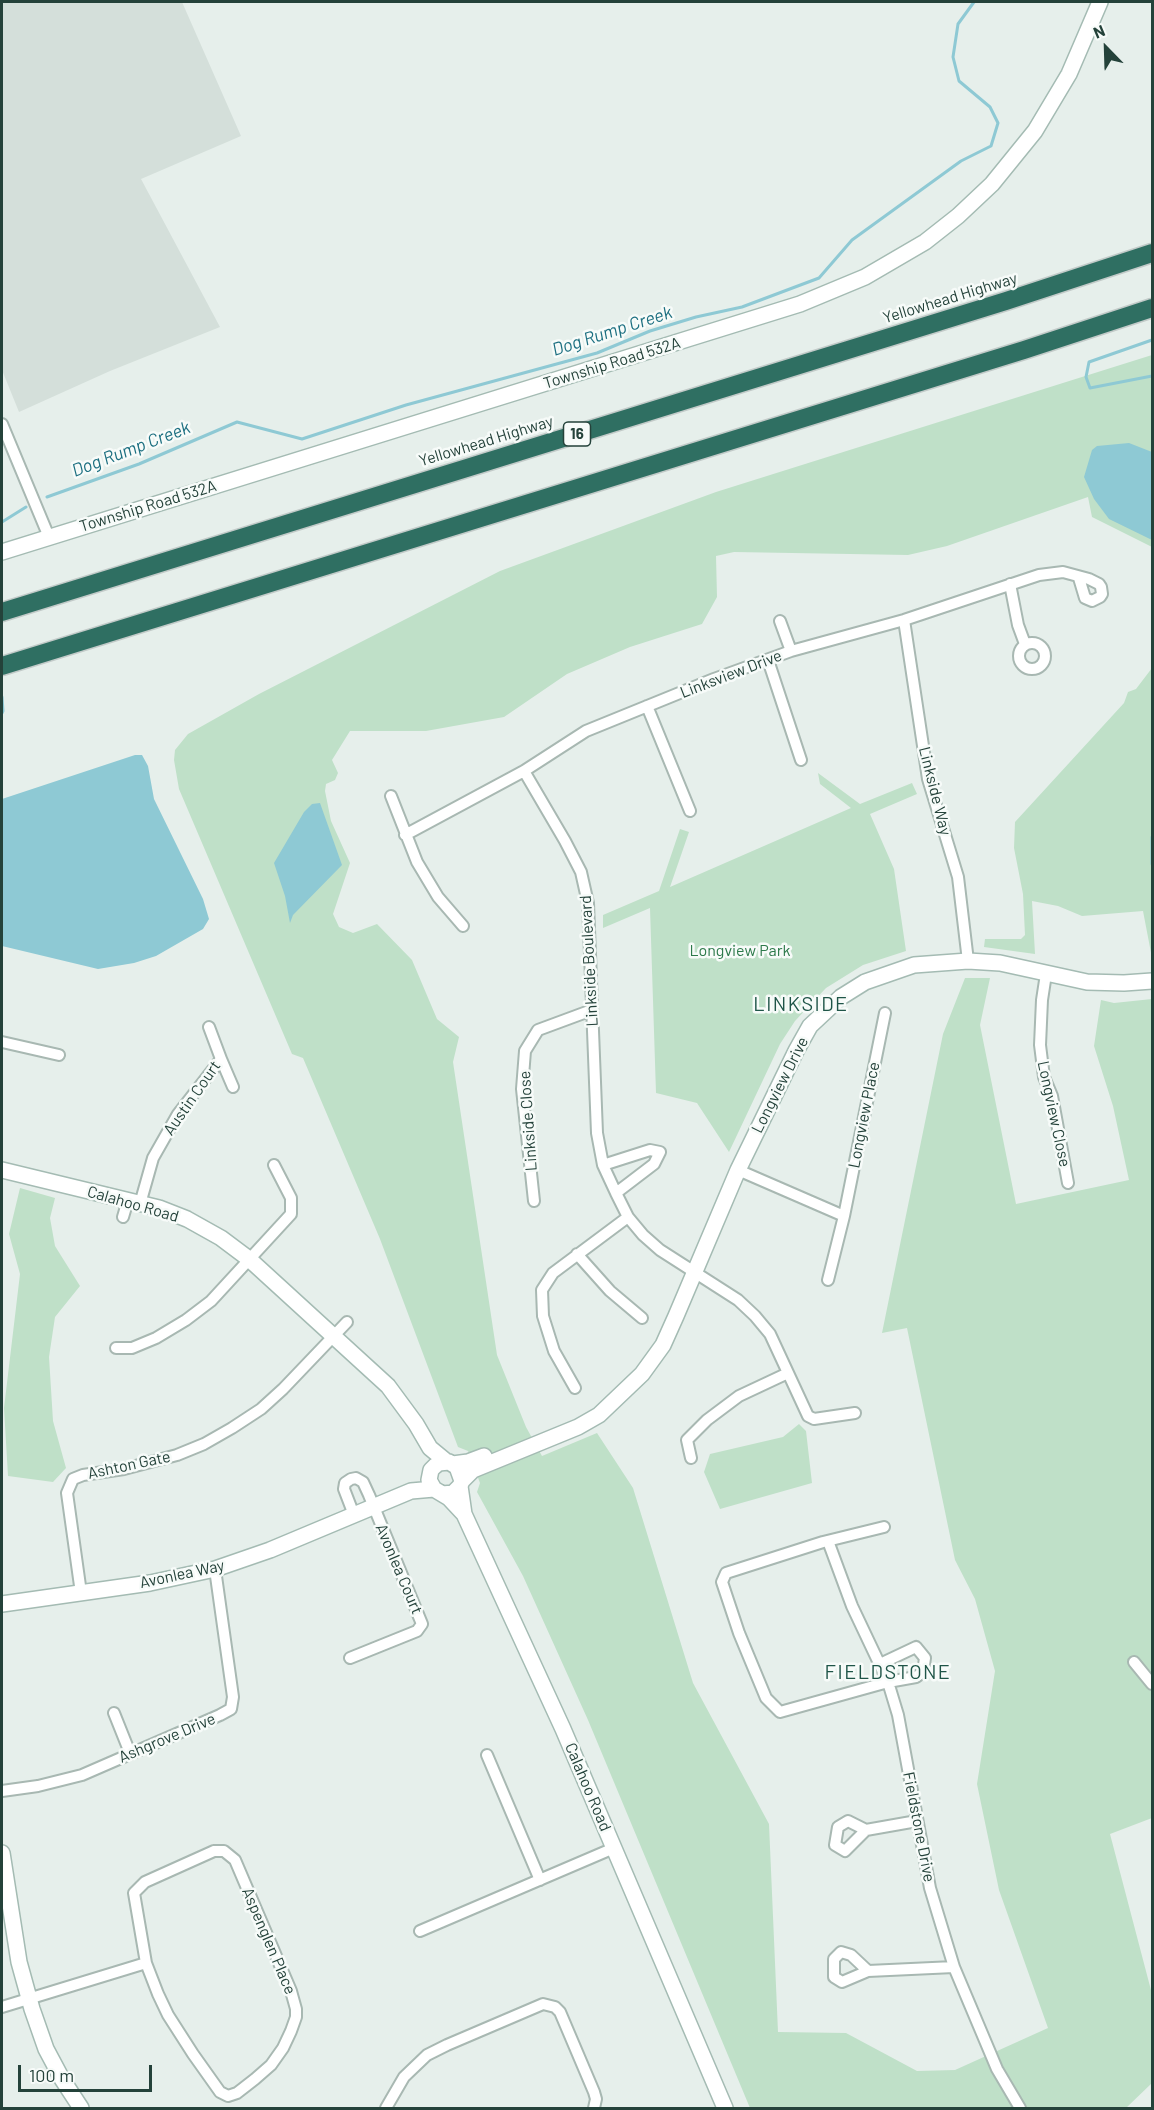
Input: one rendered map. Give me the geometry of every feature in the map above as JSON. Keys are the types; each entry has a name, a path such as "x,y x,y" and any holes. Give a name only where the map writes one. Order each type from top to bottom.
{"highway":[{"name":"Yellowhead Highway","path":"2,612 1006,301 1152,253"},
{"path":"2,666 1152,308"}],"street":[{"name":"Township Road 532A","path":"2,552 800,304 865,277 925,242 958,216 992,184 1035,131 1069,74 1100,2"},
{"path":"2,424 49,537"},
{"name":"Linksview Drive","path":"405,835 524,771 586,730 791,651 904,620 1052,572 1063,572 1079,578"},
{"path":"1010,584 1018,625 1025,644"},
{"name":"Linkside Way","path":"904,620 928,779 958,877 968,961"},
{"path":"780,621 791,651"},
{"path":"768,660 801,760"},
{"path":"647,706 690,811"},
{"name":"Linkside Boulevard","path":"524,771 581,872 588,903 597,1133 603,1165 615,1193 628,1217 660,1250 738,1300 755,1316 770,1334 808,1416 814,1419 855,1413"},
{"path":"391,796 405,835 429,883 462,926"},
{"name":"Longview Drive","path":"461,1483 473,1470 578,1427 599,1415 642,1374 663,1345 738,1170 796,1051 810,1026 841,997 865,982 914,965 968,961 1000,963 1046,974 1105,983 1152,981"},
{"name":"Longview Close","path":"1046,974 1040,1045 1044,1077 1052,1096 1068,1183"},
{"name":"Linkside Close","path":"534,1201 522,1089 525,1051 538,1030 592,1010"},
{"name":"Longview Place","path":"828,1280 844,1216 885,1013"},
{"name":"Austin Court","path":"123,1217 134,1202 153,1158 178,1113 221,1059 208,1027"},
{"path":"2,1042 59,1055"},
{"path":"221,1059 232,1087"},
{"path":"603,1165 650,1150 660,1152 654,1164 615,1193"},
{"path":"116,1348 132,1348 156,1338 186,1320 211,1300 291,1214 291,1198 273,1165"},
{"name":"Calahoo Road","path":"2,1170 134,1202 187,1219 221,1238 249,1259 388,1386 416,1424 430,1448 450,1463"},
{"path":"738,1170 844,1216"},
{"path":"575,1388 554,1351 543,1316 542,1290 553,1273 628,1217"},
{"path":"577,1254 610,1291 642,1318"},
{"path":"333,1337 347,1322"},
{"name":"Ashton Gate","path":"81,1593 66,1493 73,1479 83,1474 152,1462 204,1444 261,1409 284,1389 333,1337"},
{"path":"691,1458 687,1440 707,1420 739,1396 788,1372"},
{"name":"Longview Drive","path":"450,1463 468,1462 616,1400"},
{"name":"Calahoo Road","path":"430,1448 434,1482 464,1514 512,1615 726,2109"},
{"path":"439,1463 450,1463 460,1471 461,1483 453,1493 434,1482 439,1463"},
{"path":"354,1515 344,1489 345,1483 351,1479 356,1478 363,1482 372,1507"},
{"name":"Avonlea Way","path":"2,1604 150,1583 215,1569 270,1550 434,1482"},
{"name":"Calahoo Road","path":"461,1483 464,1514"},
{"name":"Avonlea Court","path":"350,1658 417,1631 422,1624 372,1507"},
{"path":"880,1664 916,1647 925,1658 923,1672 916,1677 888,1682 780,1712 766,1698 739,1633 722,1582 726,1573 828,1541 884,1527"},
{"name":"Fieldstone Drive","path":"828,1541 852,1606 888,1682 898,1715 930,1888 954,1967 997,2069 1020,2109"},
{"name":"Ashgrove Drive","path":"2,1791 68,1779 231,1709 233,1697 215,1569"},
{"path":"1134,1662 1152,1684"},
{"path":"114,1713 130,1753"},
{"path":"487,1755 540,1880"},
{"path":"866,1830 917,1821"},
{"path":"420,1931 614,1848"},
{"name":"Aspenglen Place","path":"214,1851 229,1853 235,1860 294,2000 296,2009 294,2024 278,2056 264,2072 237,2093 224,2095 194,2056 168,2015 147,1963 135,1902 136,1889 145,1882 214,1851"},
{"path":"2,1853 19,1962 29,1999 46,2049 81,2109"},
{"path":"2,2007 147,1963"},
{"path":"868,1971 954,1967"},
{"path":"386,2109 404,2077 427,2055 543,2004 555,2007 560,2012 594,2092 596,2099 594,2109"},
{"name":"Calahoo Road","path":"706,2064 720,2109"}],"shaded area":[{"path":"2,2 182,2 241,136 141,179 220,327 110,371 19,412 2,370"}],"green space":[{"path":"1152,355 1152,547 1092,517 1088,497 947,546 908,555 734,552 716,556 717,597 702,624 630,647 567,674 504,717 426,731 350,731 332,760 338,773 335,780 326,784 325,791 331,821 350,863 333,914 339,927 353,933 377,924 412,960 437,1019 459,1037 453,1062 497,1355 526,1427 542,1456 597,1433 633,1488 693,1683 769,1824 778,2032 846,2033 917,2071 955,2070 1048,2028 999,1890 977,1784 995,1671 975,1599 955,1560 907,1328 882,1333 943,1034 965,978 990,978 980,1025 1016,1204 1129,1180 1113,1106 1094,1046 1101,1000 1114,1003 1152,999 1152,1818 1110,1834 1152,1994 1152,2083 1126,2108 750,2108 588,1720 523,1576 477,1492 480,1483 468,1451 458,1447 380,1239 303,1058 292,1054 179,789 174,760 175,750 188,734 259,694 500,571 716,492"},
{"path":"1152,668 1152,958 1143,911 1082,916 1058,906 1032,901 1035,954 984,947 985,939 1021,939 1025,935 1023,894 1014,848 1015,822 1124,703 1128,692 1136,689"},
{"name":"Longview Park","path":"818,773 860,804 912,783 917,794 870,814 894,869 906,951 863,965 826,988 795,1021 780,1044 729,1152 697,1103 656,1093 650,908 603,928 603,915 659,891 680,829 689,832 670,887 851,808 820,784"},
{"path":"20,1188 55,1198 50,1218 55,1246 80,1286 55,1317 49,1357 53,1421 66,1468 53,1482 8,1476 4,1408 20,1274 9,1234"},
{"path":"799,1424 806,1431 812,1483 720,1509 704,1472 710,1454 783,1437"}],"water":[{"path":"1129,443 1152,452 1152,540 1109,519 1094,499 1084,477 1092,450 1097,446"},
{"path":"135,755 142,755 148,766 154,799 203,899 209,919 203,929 156,956 134,963 98,969 2,946 2,799"},
{"path":"320,803 342,865 293,915 290,923 285,896 274,863 304,812 312,804"}],"waterway":[{"name":"Dog Rump Creek","path":"47,497 139,464 237,422 302,439 406,405 597,353 650,331 696,317 742,307 819,278 852,240 961,161 991,146 998,123 990,107 959,81 953,57 958,24 974,2"},
{"path":"1152,340 1089,362 1086,377 1090,388 1152,376"},
{"name":"Dog Rump Creek","path":"2,522 26,507"},
{"name":"Dog Rump Creek","path":"2,697 2,713"},
{"path":"1152,837 1152,864"}],"district":[{"name":"LINKSIDE","path":"801,1004"},
{"name":"FIELDSTONE","path":"888,1672"}]}
